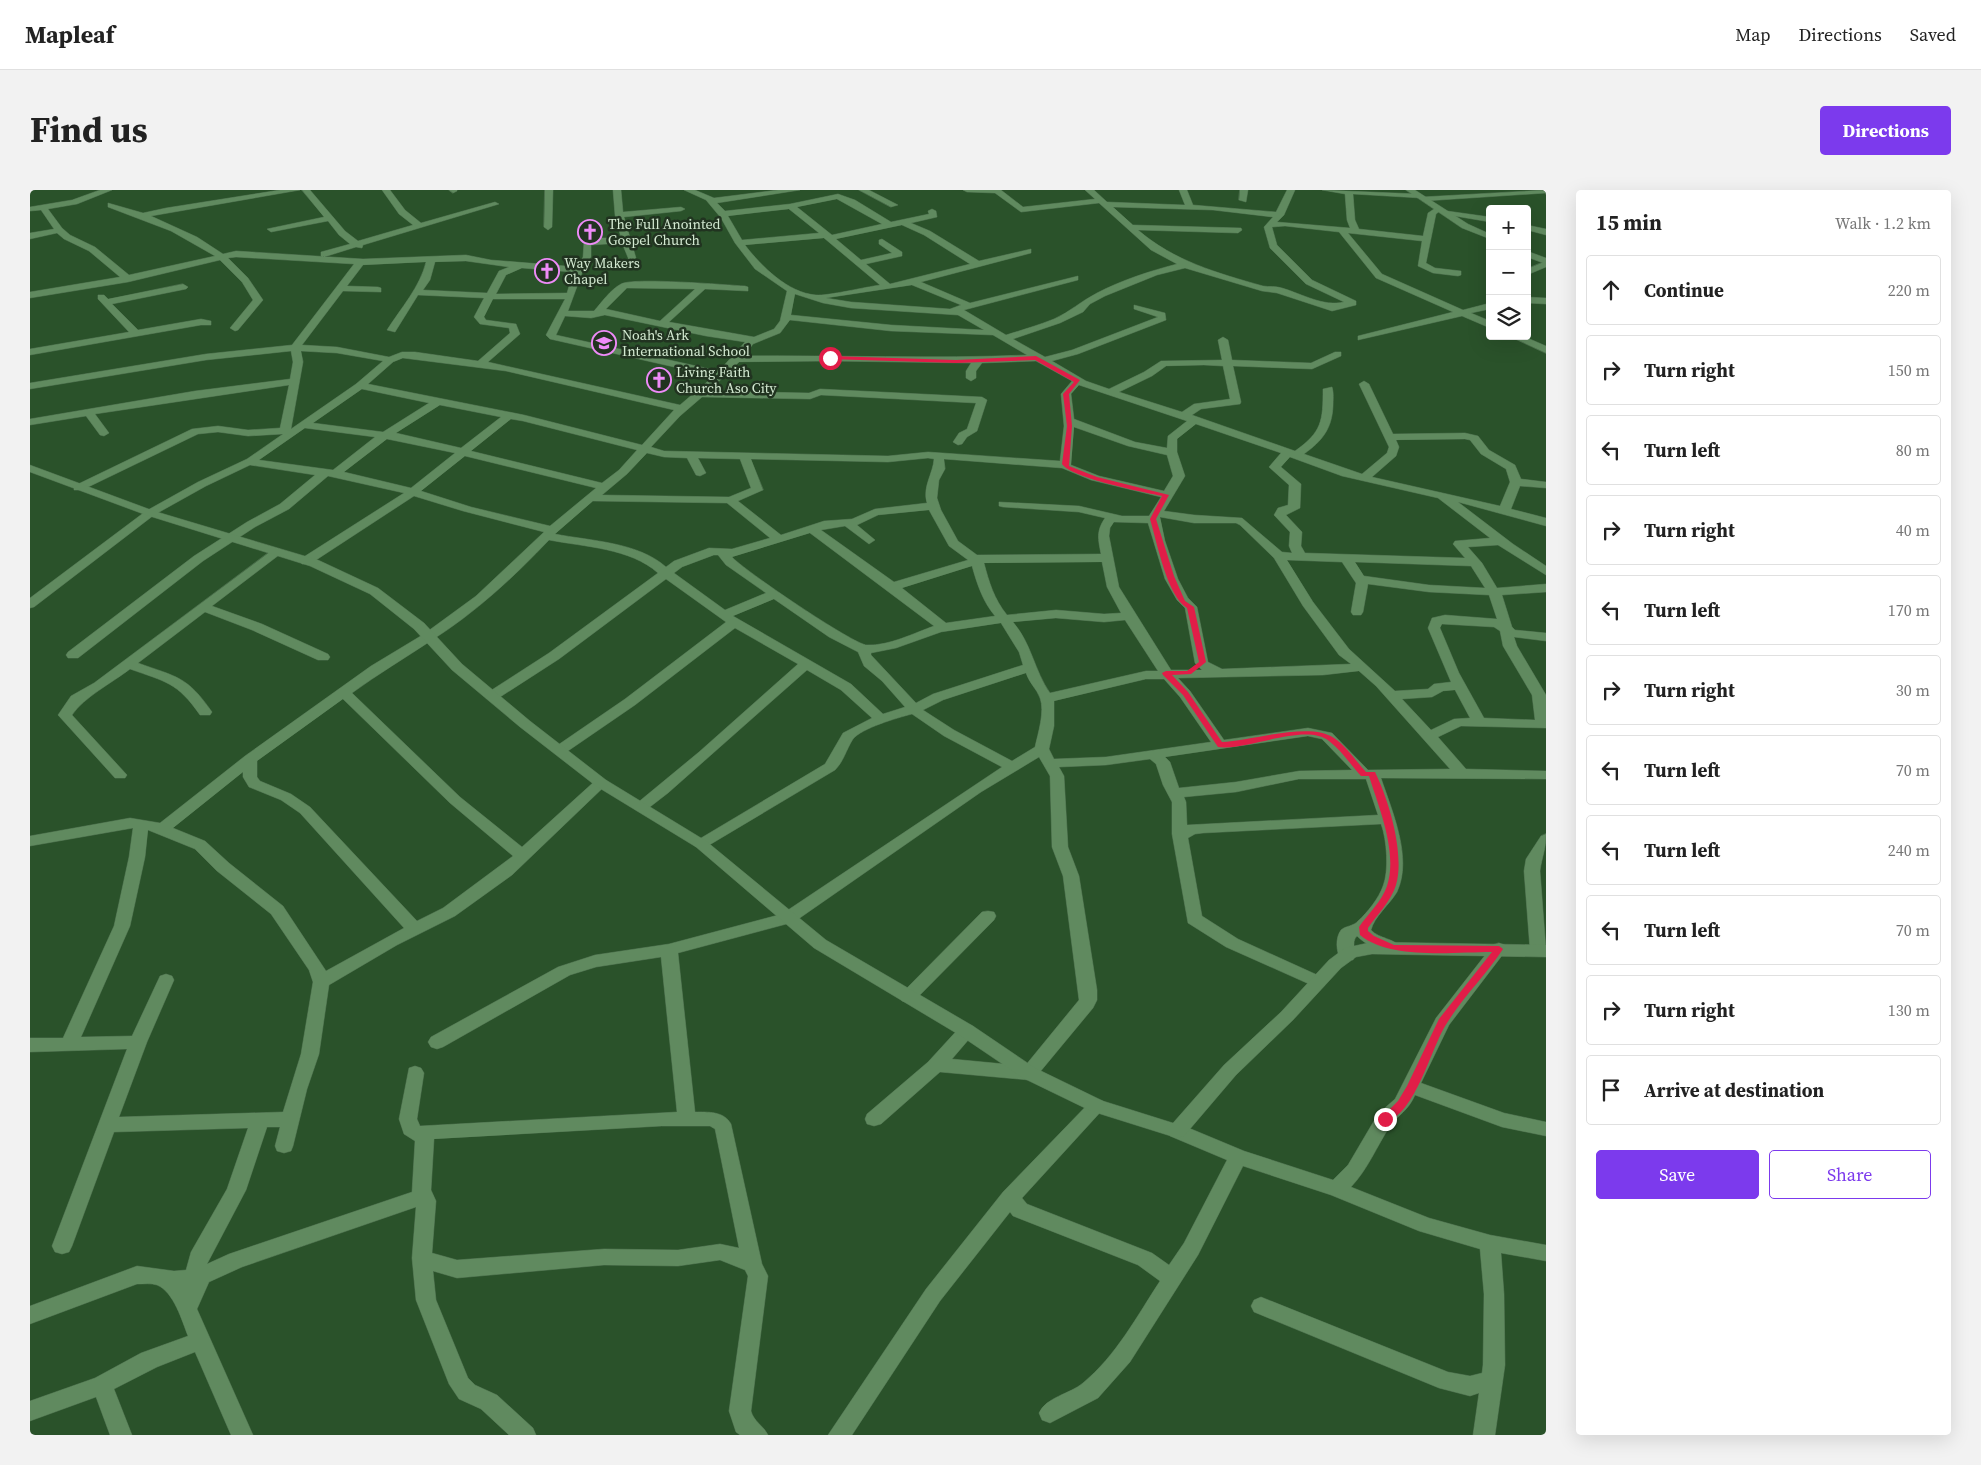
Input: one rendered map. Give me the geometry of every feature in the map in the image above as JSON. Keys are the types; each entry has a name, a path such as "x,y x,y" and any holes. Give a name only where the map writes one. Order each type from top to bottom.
{"street":[{"path":"30,209 84,200 108,190"},
{"path":"142,216 166,210 296,190"},
{"path":"306,190 342,233 359,246"},
{"path":"386,190 402,212 418,225"},
{"path":"548,227 546,203 549,190"},
{"path":"617,190 619,215 632,258"},
{"path":"688,190 712,201 739,242 763,272 792,290 813,297 851,305 960,312 1078,381 1346,474 1441,495 1546,522"},
{"path":"712,201 796,190"},
{"path":"863,190 894,205"},
{"path":"967,190 996,191 1022,210 1102,202 1280,215"},
{"path":"1089,190 1154,248 1185,265 1265,289 1278,290 1332,308 1353,303 1309,282 1273,246 1268,229 1280,215 1291,190"},
{"path":"1182,190 1190,207"},
{"path":"1243,200 1244,190"},
{"path":"1326,190 1421,198 1490,192 1546,191"},
{"path":"1410,190 1440,211 1486,235"},
{"path":"1349,193 1351,220 1356,233"},
{"path":"722,214 791,206 840,196 889,225"},
{"path":"311,258 359,246 418,225 495,204"},
{"path":"111,205 178,229 223,256 258,300 235,328"},
{"path":"791,206 888,287"},
{"path":"44,208 59,230 67,237 92,249 132,278 174,298"},
{"path":"619,215 681,209"},
{"path":"739,242 829,236 934,215 932,211"},
{"path":"1458,273 1424,266 1422,258 1428,239 1432,213 1440,211 1486,219"},
{"path":"271,229 330,218"},
{"path":"903,222 927,233 977,264"},
{"path":"1271,225 1292,225 1343,232 1428,239"},
{"path":"1132,227 1238,230"},
{"path":"1531,228 1546,232"},
{"path":"30,236 59,230"},
{"path":"1343,232 1379,276 1486,323"},
{"path":"625,240 596,241 587,244 587,257 581,270 578,271 570,296 551,335 553,337 722,374"},
{"path":"860,263 898,254 882,242"},
{"path":"813,297 912,282 1028,251"},
{"path":"30,295 132,278 223,256 311,258 360,262 466,258 505,268 520,265 578,271"},
{"path":"1531,256 1546,263"},
{"path":"392,330 426,280 432,258"},
{"path":"295,348 360,262"},
{"path":"1531,270 1546,263"},
{"path":"1004,339 1043,328 1047,324 1080,310 1087,302 1102,294 1154,273 1185,265"},
{"path":"480,364 515,334 513,326 480,320 505,268"},
{"path":"951,311 1075,278"},
{"path":"912,282 938,293 946,293 969,306"},
{"path":"598,313 625,285 704,286 745,289"},
{"path":"89,286 135,333"},
{"path":"664,323 704,286"},
{"path":"106,302 183,287"},
{"path":"342,288 378,290"},
{"path":"162,829 250,759 376,669 429,637 480,599 549,533 623,472 683,409 722,374 744,348 755,340 777,331 786,317 792,290"},
{"path":"417,292 508,297 570,296"},
{"path":"1531,300 1546,301"},
{"path":"735,359 830,358 978,361 1039,359 1075,352 1163,318 1162,315 1137,307"},
{"path":"1361,338 1486,307"},
{"path":"562,313 591,315 605,312 755,340"},
{"path":"786,317 891,328 993,333"},
{"path":"30,352 201,322 208,323"},
{"path":"171,327 182,336"},
{"path":"1217,672 1208,668 1202,662 1191,607 1182,602 1171,576 1154,516 1179,476 1172,452 1172,438 1198,406 1236,402 1223,340"},
{"path":"1523,340 1546,350"},
{"path":"288,433 298,362 295,348"},
{"path":"30,386 79,376 246,351 295,348 354,350 390,360"},
{"path":"1110,392 1151,372 1162,364 1228,363 1312,366 1338,354"},
{"path":"30,604 150,512 202,484 249,462 288,433 304,425 360,386 390,360 402,355 415,355 515,370 683,409"},
{"path":"971,378 970,371 978,361"},
{"path":"30,422 210,392 295,381"},
{"path":"1066,465 1068,421 1066,394 1078,381"},
{"path":"1364,384 1391,437 1394,447 1392,454 1364,478"},
{"path":"360,386 508,416 664,454 888,459 939,456 1066,465 1074,471 1095,478 1166,495"},
{"path":"1300,556 1295,546 1298,534 1280,515 1282,510 1294,508 1295,484 1275,467 1292,454 1317,441 1326,428 1328,389"},
{"path":"701,394 810,396 820,392 982,400 972,432 963,435 958,442"},
{"path":"73,655 228,538 267,514 279,509 315,478 331,474 386,435 440,401"},
{"path":"89,413 104,433"},
{"path":"306,561 413,492 508,416"},
{"path":"1068,421 1104,433 1129,445 1172,452"},
{"path":"304,425 386,435 464,451 604,487"},
{"path":"78,488 196,431 218,429 288,433"},
{"path":"1391,437 1470,436 1485,452 1511,467 1516,482 1504,511"},
{"path":"691,455 700,472"},
{"path":"437,1042 564,971 595,961 669,950 788,918 976,789 1042,749 1047,726 1046,698 1029,668 1026,652 1015,632 994,607 984,586 976,560 953,543 933,506 931,498 933,480 939,469 939,456"},
{"path":"590,498 730,500 757,490 745,457"},
{"path":"249,462 331,474 413,492 549,533 634,553 661,568 729,618 846,687 881,719"},
{"path":"30,468 78,488 228,538 306,561 374,591 418,626 457,668 601,783 701,844 820,944 967,1032 1029,1073 1097,1106 1177,1131 1238,1157 1337,1189 1426,1225 1490,1243 1546,1253"},
{"path":"1516,482 1546,485"},
{"path":"1441,495 1499,541 1546,571"},
{"path":"730,500 779,539"},
{"path":"1003,504 1079,509 1130,521 1154,516 1238,520 1244,523 1279,556 1308,603 1344,652 1392,694 1462,773"},
{"path":"492,696 554,656 661,568 713,552 734,553 829,524 849,524 875,512 933,506"},
{"path":"1111,518 1104,528 1103,536 1113,587 1129,616 1166,673 1185,694 1220,745"},
{"path":"849,524 869,540"},
{"path":"812,529 943,627"},
{"path":"1429,736 1459,722 1545,724 1539,694 1510,646 1508,631 1499,600 1492,593 1475,562 1461,548 1460,543 1499,541"},
{"path":"120,774 65,715 76,699 99,686 274,552"},
{"path":"722,552 730,562 775,594 834,634 864,650 891,645 943,627 1004,619 1056,614 1104,618 1129,616"},
{"path":"1279,556 1475,562"},
{"path":"892,587 976,560 1107,558"},
{"path":"1346,558 1360,580 1362,590 1357,612"},
{"path":"1360,580 1422,588 1492,593 1546,588"},
{"path":"560,750 630,702 729,618 775,594"},
{"path":"204,607 257,627 323,657"},
{"path":"1479,721 1460,686 1434,628 1437,621 1445,619 1497,623 1508,631 1546,637"},
{"path":"864,650 864,655 871,666 886,677 914,709 930,722 1012,767"},
{"path":"1189,673 1202,662"},
{"path":"127,663 179,682 194,696 205,712"},
{"path":"641,807 722,742 806,664"},
{"path":"1046,698 1146,675 1166,673 1323,671 1363,667"},
{"path":"701,844 830,767 836,761 848,736 881,719 914,709 938,697 1029,668"},
{"path":"1392,694 1432,693 1439,686 1460,686"},
{"path":"343,692 455,800 522,855"},
{"path":"1052,763 1106,762 1297,734 1320,734 1332,739 1368,774 1387,819 1394,851 1392,885 1386,897 1363,927 1348,933 1345,942 1347,956"},
{"path":"1029,1073 1066,1030 1088,1000 1071,876 1060,847 1057,776 1052,763 1042,749"},
{"path":"1161,755 1170,784 1179,802 1180,836 1192,915 1197,922 1232,944 1318,982"},
{"path":"250,759 250,777 254,784 286,797 305,810 414,928"},
{"path":"1175,793 1236,787 1299,775 1462,773 1546,775"},
{"path":"321,982 414,928 449,912 506,871 601,783"},
{"path":"1180,836 1192,829 1203,828 1387,819"},
{"path":"30,841 122,824 141,824 162,829 200,845 223,867 277,910 306,955 317,968 321,982 310,1054 290,1119 284,1146"},
{"path":"69,1044 122,926 137,858 141,824"},
{"path":"1177,1131 1230,1070 1287,1016 1318,982 1347,956 1372,948 1542,951 1532,871 1534,858 1546,839"},
{"path":"908,997 988,916"},
{"path":"1363,927 1363,932 1370,938 1394,948"},
{"path":"1337,1189 1355,1170 1385,1119 1402,1104 1412,1087 1442,1022 1499,949"},
{"path":"669,950 687,1119"},
{"path":"62,1246 138,1042 166,980"},
{"path":"874,1119 934,1067 967,1032"},
{"path":"30,1045 138,1042"},
{"path":"934,1067 941,1065 1029,1073"},
{"path":"415,1073 408,1119 411,1129 425,1138 421,1190 426,1201 422,1258 426,1300 460,1384 467,1392 489,1402 526,1435"},
{"path":"1412,1087 1502,1120 1546,1129"},
{"path":"838,1435 932,1295 1010,1198 1097,1106"},
{"path":"107,1125 290,1119"},
{"path":"417,1133 687,1119 712,1119 718,1121 724,1127 752,1264 758,1276 758,1288 740,1411 744,1425 757,1435"},
{"path":"187,1309 198,1277 198,1258 236,1190 260,1121"},
{"path":"1050,1413 1090,1391 1123,1355 1191,1249 1238,1157"},
{"path":"30,1315 137,1275 148,1274 174,1280 198,1277 236,1260 423,1196"},
{"path":"1010,1198 1020,1210 1145,1259 1173,1279"},
{"path":"1484,1435 1494,1365 1494,1294 1490,1243"},
{"path":"422,1258 445,1267 457,1269 604,1257 678,1258 720,1252 738,1256 752,1264"},
{"path":"164,1278 176,1290 187,1309 242,1435"},
{"path":"1261,1306 1447,1381 1470,1386 1491,1380"},
{"path":"30,1411 102,1385 149,1360 201,1340"},
{"path":"102,1385 121,1435"}],"place":[{"name":"The Full Anointed Gospel Church","path":"590,232"},
{"name":"Way Makers Chapel","path":"547,271"},
{"name":"Noah's Ark International School","path":"604,343"},
{"name":"Living Faith Church Aso City","path":"659,380"}],"route":[{"path":"830,358 956,362 1036,358 1078,381 1066,394 1069,426 1065,464 1067,467 1095,478 1166,495 1153,519 1171,576 1182,602 1191,607 1202,662 1189,673 1166,673 1185,694 1220,745 1308,732 1320,734 1332,739 1364,774 1372,774 1391,830 1394,851 1392,885 1386,897 1363,927 1363,932 1370,938 1394,948 1499,949 1442,1022 1412,1087 1402,1104 1385,1119"}]}
